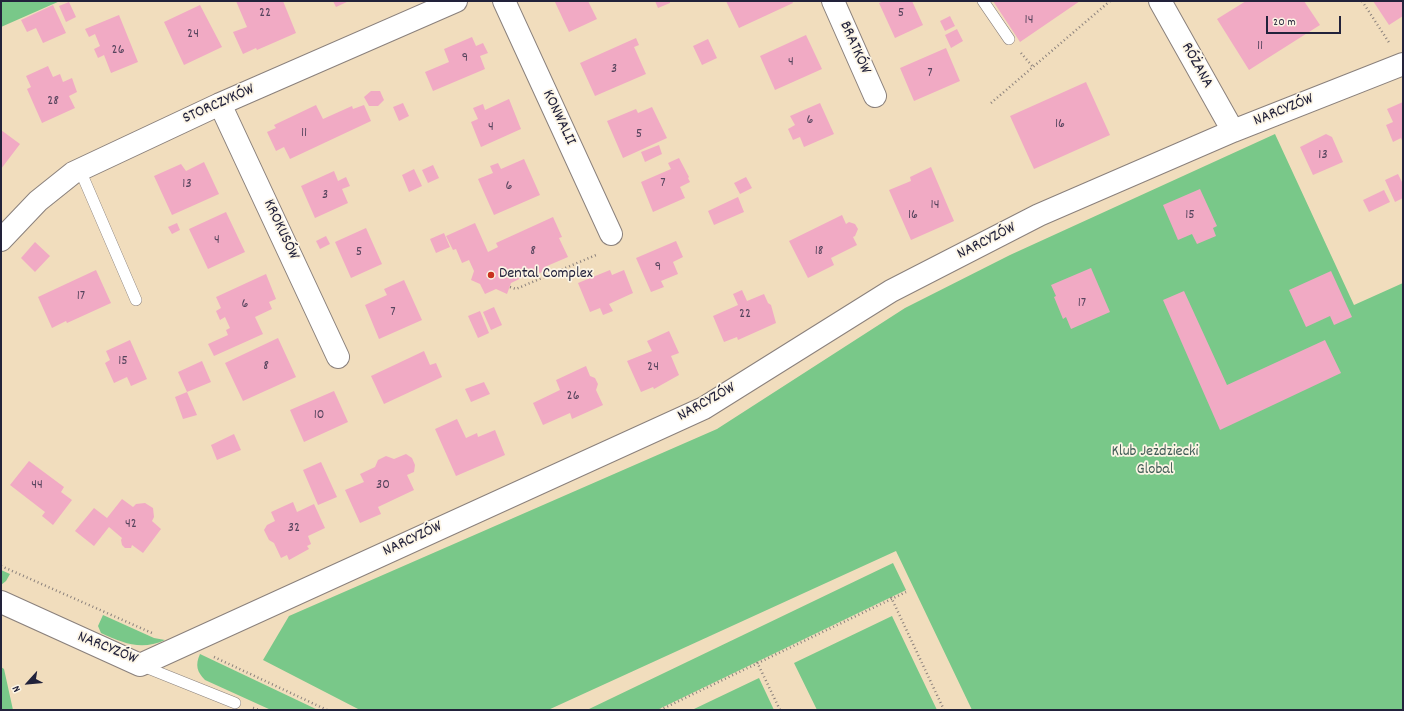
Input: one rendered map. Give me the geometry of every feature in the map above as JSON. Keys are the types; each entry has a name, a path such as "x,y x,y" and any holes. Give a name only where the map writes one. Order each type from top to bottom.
{"street":[{"name":"STORCZYKÓW","path":"1,240 38,201 80,170 220,104 456,1"},
{"name":"KONWALII","path":"504,1 611,234"},
{"name":"BRATKÓW","path":"833,1 875,96"},
{"name":"RÓŻANA","path":"1160,1 1233,131"},
{"name":"NARCYZÓW","path":"1,602 140,665 704,408 891,291 1017,220 1233,131 1403,64"},
{"name":"KROKUSÓW","path":"220,104 338,357"}],"lane":[{"path":"983,1 1009,39"},
{"path":"80,170 136,300"},
{"path":"140,665 235,703"}],"path":[{"path":"991,103 1110,1"},
{"path":"1362,1 1392,46 1385,50"},
{"path":"510,287 516,289 596,255"},
{"path":"1,566 155,634"},
{"path":"660,710 757,662 906,592"},
{"path":"891,598 944,710"},
{"path":"210,655 327,710"},
{"path":"757,662 780,710"}],"green space":[{"path":"1,1 60,1 1,27"},
{"name":"Klub Jeżdziecki Global","path":"1275,134 1354,305 1403,283 1403,710 972,710 896,551 548,710 360,710 263,660 289,616 717,429 905,308 1010,255"},
{"path":"893,563 906,590 657,710 587,710"},
{"path":"1,570 10,574 6,581 1,585"},
{"path":"103,615 154,638 165,640 148,645 140,645 125,643 117,640 101,633 98,626"},
{"path":"892,616 937,710 817,710 794,663"},
{"path":"200,654 318,710 271,710 205,680 200,674 197,665"},
{"path":"1,667 4,669 13,710 1,710"},
{"path":"759,678 774,710 694,710 694,709"}],"building":[{"path":"236,1 283,1 296,33 257,50 256,48 243,54 233,32 247,27"},
{"path":"333,1 349,1 336,7"},
{"path":"588,1 597,19 569,32 555,2"},
{"path":"655,1 670,1 670,3 658,8"},
{"path":"726,1 792,1 793,3 739,28"},
{"path":"884,1 912,1 923,25 895,38 879,3"},
{"path":"993,1 1080,1 1020,42"},
{"path":"1246,1 1304,1 1320,25 1249,70 1217,19"},
{"path":"1373,1 1403,1 1403,16 1389,25"},
{"path":"69,2 76,17 66,22 59,6"},
{"path":"53,5 66,33 43,43 36,28 27,32 21,20"},
{"path":"200,5 222,47 184,65 164,22"},
{"path":"119,15 138,62 111,73 104,55 98,58 94,49 100,46 95,34 89,37 85,29"},
{"path":"950,16 955,26 945,31 940,21"},
{"path":"957,29 963,41 951,48 945,35"},
{"path":"806,35 822,69 775,90 760,56"},
{"path":"472,37 476,46 483,43 488,53 480,56 485,69 433,91 425,72 449,62 444,49"},
{"path":"636,38 639,45 634,47 646,74 595,96 580,63"},
{"path":"708,39 717,58 702,65 693,46"},
{"path":"946,48 960,81 914,101 900,68"},
{"path":"48,66 53,77 60,74 63,82 72,78 77,92 69,96 75,108 42,123 27,89 31,87 26,76"},
{"path":"1086,82 1110,135 1034,169 1010,116"},
{"path":"371,91 380,91 384,100 378,106 369,106 364,97"},
{"path":"509,99 521,129 481,147 471,122 478,119 473,108 483,104 485,110"},
{"path":"1403,102 1403,143 1401,138 1393,142 1386,125 1393,122 1387,109"},
{"path":"403,103 409,116 399,121 393,107"},
{"path":"820,103 834,134 804,147 800,137 793,140 788,129 795,125 790,116"},
{"path":"316,105 323,119 352,106 353,109 364,105 371,121 290,159 284,147 276,151 267,132 276,128 274,125"},
{"path":"652,107 667,138 623,158 607,121 636,109 638,113"},
{"path":"1,130 20,144 1,169"},
{"path":"1326,134 1332,137 1343,162 1313,175 1300,147"},
{"path":"659,145 662,154 645,162 641,152"},
{"path":"679,158 690,182 680,187 685,198 653,212 641,182 671,169 668,163"},
{"path":"524,159 540,195 494,215 478,179 493,173 490,166 498,163 501,169"},
{"path":"204,162 219,194 172,215 154,176 181,164 186,171"},
{"path":"433,165 439,178 428,183 422,170"},
{"path":"931,167 954,221 911,240 889,190 911,181 910,177"},
{"path":"414,169 422,186 409,192 402,175"},
{"path":"334,171 338,181 346,177 350,186 342,189 348,203 315,218 301,186"},
{"path":"1398,174 1403,184 1403,198 1395,202 1385,180"},
{"path":"746,177 752,188 740,194 734,183"},
{"path":"1200,189 1217,226 1213,228 1216,236 1197,244 1192,234 1178,240 1163,205"},
{"path":"1384,190 1390,202 1369,212 1363,200"},
{"path":"738,197 744,212 714,225 708,211"},
{"path":"226,212 245,252 208,269 189,229"},
{"path":"842,215 846,224 849,222 855,224 858,229 853,237 857,245 831,258 834,265 808,278 789,241"},
{"path":"553,217 562,237 559,238 568,257 547,266 549,269 540,273 538,270 511,283 507,294 496,289 485,294 480,284 471,280 474,271 469,260 462,263 456,249 453,250 446,236 475,223 488,252 498,247 496,243"},
{"path":"177,223 180,230 172,234 168,227"},
{"path":"366,228 382,264 351,278 335,242"},
{"path":"444,233 450,247 436,253 430,239"},
{"path":"326,236 330,244 320,249 316,241"},
{"path":"676,241 683,257 673,262 678,274 661,281 664,287 651,292 636,258"},
{"path":"35,242 50,256 35,272 21,258"},
{"path":"1091,268 1110,312 1071,329 1066,317 1063,319 1051,285"},
{"path":"96,270 111,303 67,323 66,321 52,328 38,297"},
{"path":"610,270 612,275 624,270 633,293 609,304 613,311 603,315 600,308 590,312 578,283"},
{"path":"1331,271 1352,317 1334,325 1330,316 1306,327 1289,290"},
{"path":"266,274 276,299 269,302 272,309 255,317 263,334 214,356 208,344 228,335 226,330 230,328 225,317 220,320 216,311 221,308 216,297"},
{"path":"404,280 422,320 379,339 365,305 387,295 384,289"},
{"path":"742,290 747,301 764,294 768,303 771,305 776,323 738,340 737,337 724,342 713,316 738,305 733,294"},
{"path":"1184,291 1227,385 1325,340 1341,373 1220,430 1163,300"},
{"path":"494,307 502,325 491,330 483,312"},
{"path":"480,311 489,333 478,338 468,316"},
{"path":"669,331 679,353 671,356 679,375 654,389 653,387 641,392 627,361 652,351 647,341"},
{"path":"278,338 296,377 243,401 225,363"},
{"path":"130,340 147,379 131,386 127,377 114,383 105,363 110,360 106,351"},
{"path":"424,351 430,365 436,363 442,377 384,404 371,376"},
{"path":"202,361 211,382 187,392 178,372"},
{"path":"586,366 590,376 595,378 598,384 596,390 603,405 572,419 570,413 543,425 533,403 560,390 556,380"},
{"path":"484,382 490,394 471,402 465,389"},
{"path":"334,391 348,422 304,442 290,410"},
{"path":"187,392 197,415 183,419 175,397"},
{"path":"457,419 466,438 477,433 478,437 495,430 505,455 456,476 435,429"},
{"path":"234,434 241,450 217,460 211,445"},
{"path":"406,454 412,458 415,465 414,472 407,475 414,490 378,507 381,514 360,523 345,490 364,482 360,474 375,467 378,460 386,456 394,459"},
{"path":"29,461 64,487 61,492 72,500 53,525 42,516 45,512 10,485"},
{"path":"321,462 337,497 318,505 303,470"},
{"path":"122,499 133,507 136,504 145,503 153,508 154,517 152,521 161,529 143,553 132,545 131,548 125,548 122,545 122,538 109,527 94,546 75,531 94,508 107,518"},
{"path":"293,502 297,512 314,504 325,528 308,536 311,544 307,546 309,549 289,560 287,555 281,558 274,543 269,540 264,530 267,525 275,521 271,512"}],"place":[{"name":"Dental Complex","path":"491,275"}]}
